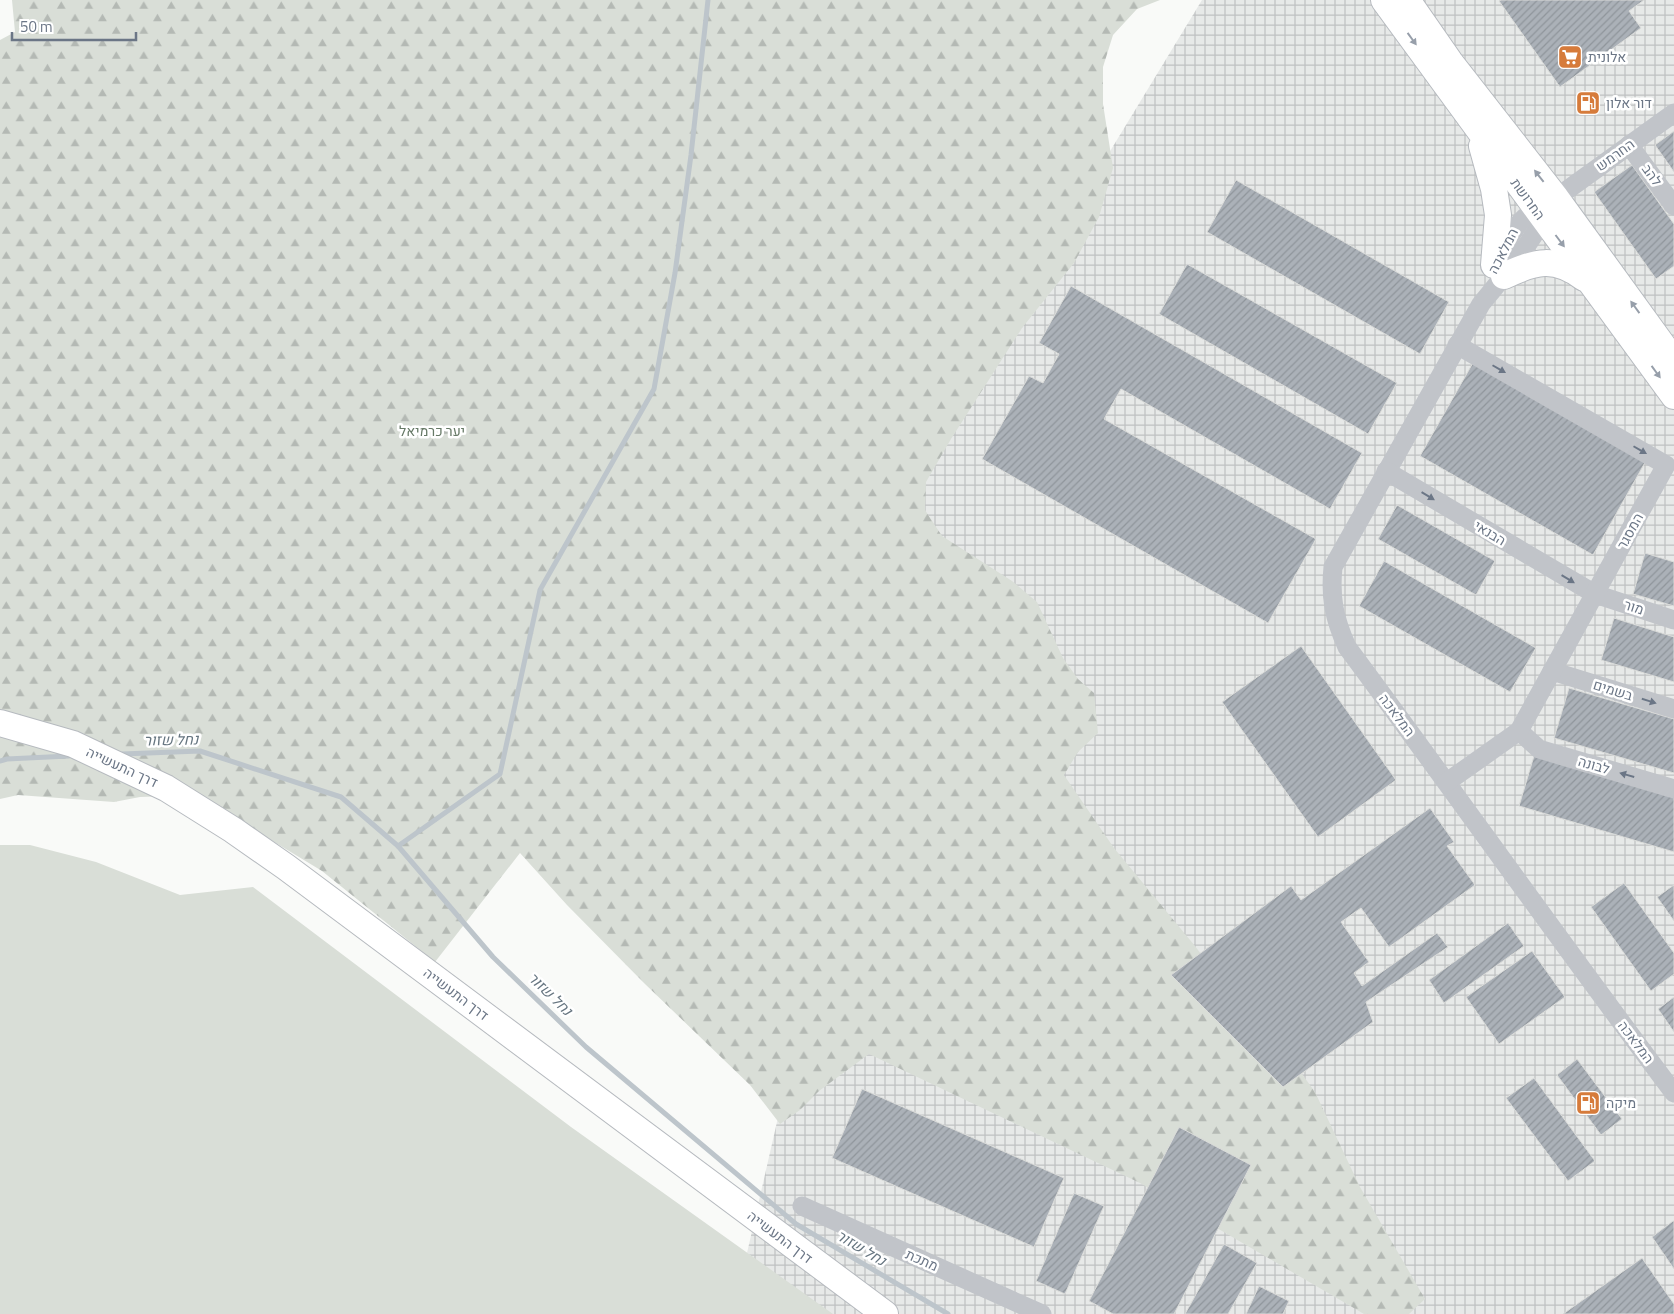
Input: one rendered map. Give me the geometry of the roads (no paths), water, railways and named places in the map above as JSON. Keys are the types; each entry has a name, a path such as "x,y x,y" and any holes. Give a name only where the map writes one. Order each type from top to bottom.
{"street":[{"name":"החרושת","path":"1384,0 1475,126 1674,361"},
{"name":"החרושת","path":"1407,0 1450,62 1592,284 1674,396"},
{"name":"החרמש","path":"1545,209 1674,113"},
{"path":"1475,126 1488,164 1498,215 1499,270 1553,263 1577,273 1592,284"},
{"name":"להב","path":"1629,145 1674,206"},
{"name":"המלאכה","path":"1545,209 1517,224 1499,270 1333,567 1331,587 1333,607 1338,627 1347,647 1606,1003 1674,1093"},
{"name":"המסגר","path":"1447,782 1519,731 1666,465 1457,345"},
{"name":"הבנאי","path":"1386,471 1595,594"},
{"name":"מור","path":"1595,594 1674,620"},
{"name":"בשמים","path":"1552,672 1674,709"},
{"name":"דרך התעשייה","path":"0,723 73,744 166,788 233,830 294,873 885,1314"},
{"name":"לבונה","path":"1519,731 1539,750 1674,789"},
{"name":"מתכת","path":"802,1206 1042,1314"}],"waterway":[{"path":"398,846 500,774 540,590 654,389 675,273 691,155 708,0"},
{"name":"נחל שזור","path":"122,754 200,751 341,797 398,846 493,957 586,1047 796,1224 948,1314"},
{"name":"נחל שזור","path":"0,761 69,756"}],"place":[{"name":"אלונית","path":"1570,57"},
{"name":"דור אלון","path":"1588,103"},
{"name":"מיקה","path":"1588,1103"}],"park label":[{"name":"יער כרמיאל","path":"432,431"}]}
